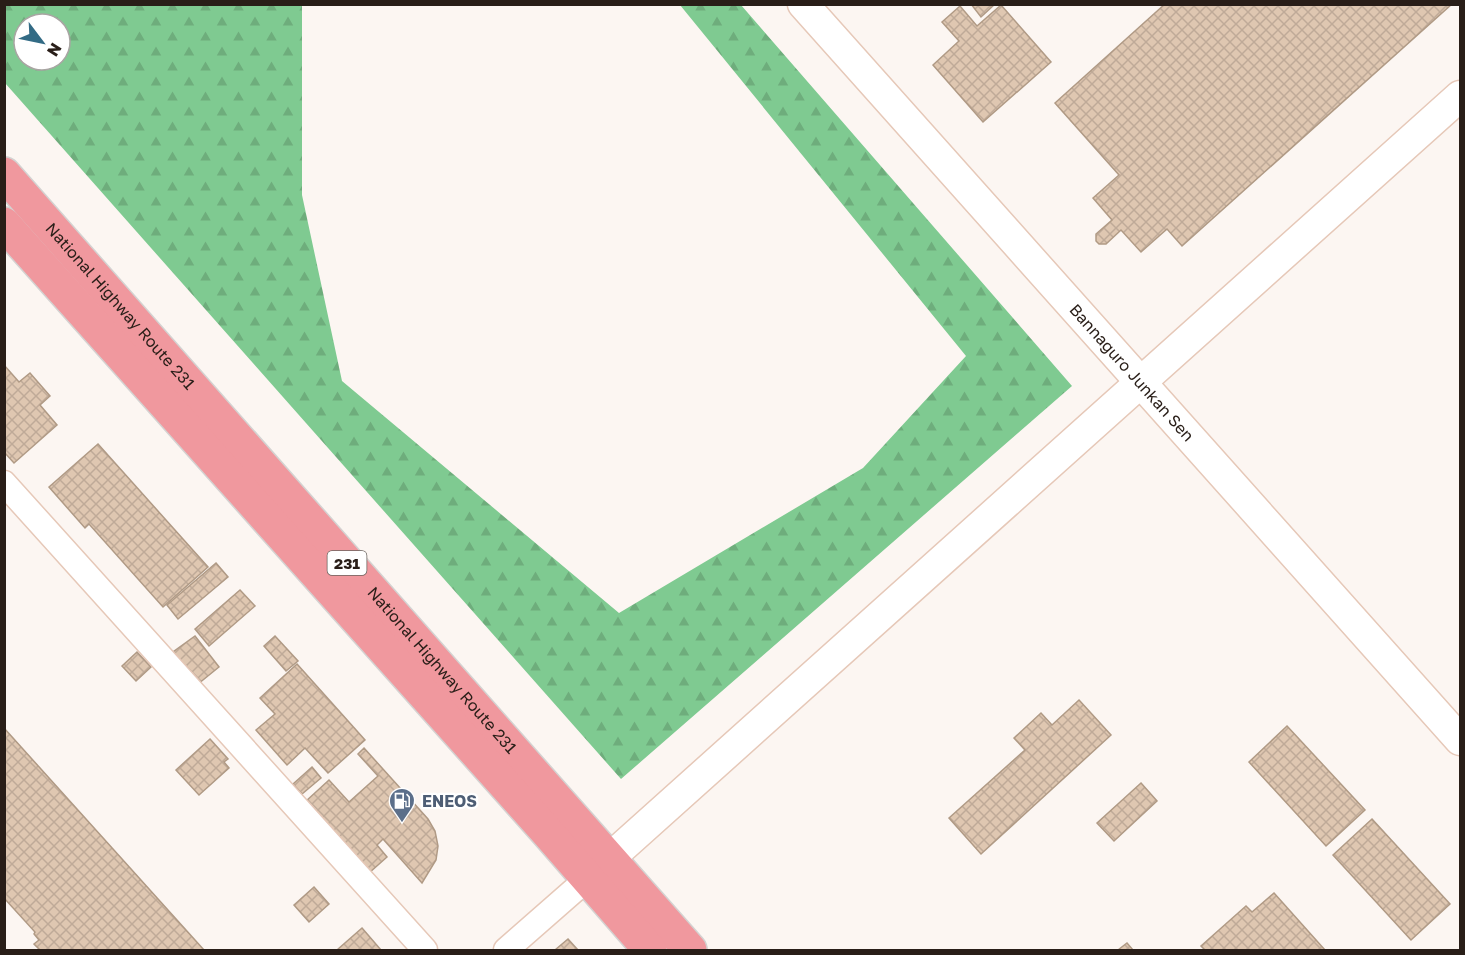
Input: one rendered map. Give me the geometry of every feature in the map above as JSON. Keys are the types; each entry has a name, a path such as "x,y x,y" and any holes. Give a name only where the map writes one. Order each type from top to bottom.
{"highway":[{"name":"National Highway Route 231","path":"4,174 597,869 650,951"},
{"name":"National Highway Route 231","path":"4,224 597,869 690,951"}],"street":[{"name":"Bannaguro Junkan Sen","path":"803,4 1461,740"},
{"path":"506,951 1461,96"},
{"path":"4,483 425,951"}],"green space":[{"path":"4,5 302,5 302,195 342,381 619,613 863,468 966,356 680,5 741,5 1072,386 621,779 5,83"}],"building":[{"path":"971,4 995,4 981,17"},
{"path":"1165,4 1452,4 1182,246 1167,229 1141,252 1121,230 1106,244 1099,244 1096,241 1096,234 1112,220 1093,198 1119,175 1055,103"},
{"path":"1001,5 1051,62 983,122 933,65 959,41 942,22 960,6 977,26"},
{"path":"4,365 19,382 30,373 50,396 40,405 57,425 14,463 4,452"},
{"path":"98,444 208,567 163,607 89,524 85,528 49,487"},
{"path":"216,563 228,577 178,619 167,605"},
{"path":"240,590 255,606 209,646 195,629"},
{"path":"195,636 219,667 198,684 173,652"},
{"path":"275,636 298,661 286,671 264,646"},
{"path":"137,652 151,667 136,681 122,666"},
{"path":"297,664 365,740 328,773 305,748 287,765 256,730 275,714 260,698"},
{"path":"1079,700 1111,735 981,854 949,818 1025,750 1014,738 1041,713 1052,725"},
{"path":"1287,726 1365,810 1326,846 1249,762"},
{"path":"4,728 204,950 40,950 34,944 39,940 35,932 4,898"},
{"path":"210,739 228,759 224,762 229,768 199,795 176,770"},
{"path":"364,748 428,819 435,831 438,846 436,860 422,883 383,839 377,845 387,857 369,873 305,802 329,780 349,802 378,776 358,754"},
{"path":"312,767 321,778 302,794 293,784"},
{"path":"1141,783 1157,801 1114,841 1097,823"},
{"path":"1372,819 1450,904 1411,940 1333,855"},
{"path":"314,887 329,904 309,922 294,905"},
{"path":"1274,893 1325,950 1205,950 1201,946 1246,906 1252,912"},
{"path":"362,928 381,950 337,950"},
{"path":"568,939 578,950 555,950"},
{"path":"1127,943 1133,950 1118,950"}],"place":[{"name":"ENEOS","path":"402,824"}]}
